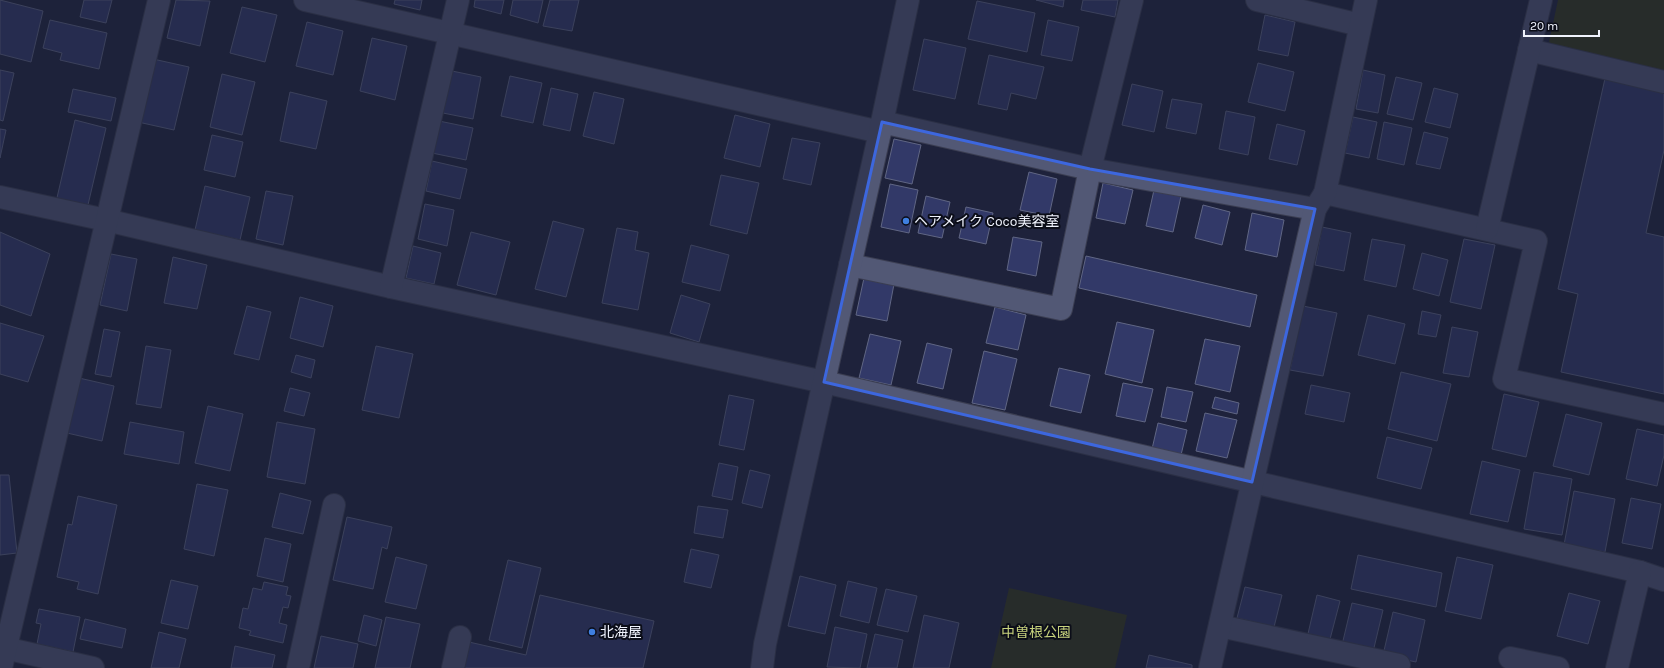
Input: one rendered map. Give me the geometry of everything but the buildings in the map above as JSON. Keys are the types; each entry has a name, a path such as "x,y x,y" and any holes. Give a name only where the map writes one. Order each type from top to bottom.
{"street":[{"path":"93,668 2,655 159,0"},
{"path":"305,0 450,34 881,127 1090,169 1320,201 1487,229 1536,241 1504,379 1664,414"},
{"path":"391,287 458,0"},
{"path":"850,265 1061,310 1090,169 1132,0"},
{"path":"1257,0 1360,26"},
{"path":"1210,668 1252,482 1320,201 1366,0"},
{"path":"1487,229 1540,0"},
{"path":"762,668 766,636 881,127 903,1"},
{"path":"1529,50 1664,82"},
{"path":"0,197 106,220 391,287 824,382 1640,572 1664,580"},
{"path":"298,668 334,505"},
{"path":"1617,668 1640,572"},
{"path":"1220,626 1399,665"},
{"path":"453,668 460,637"},
{"path":"1510,658 1558,668"}],"highlighted area":[{"path":"882,122 1090,169 1315,209 1252,482 824,382"}],"green space":[{"path":"1558,0 1664,0 1664,73 1559,49 1549,42"},
{"name":"中曽根公園","path":"1009,588 1127,615 1115,668 991,668"}],"place":[{"name":"ヘアメイク Coco美容室","path":"906,221"},
{"name":"北海屋","path":"592,632"}]}
